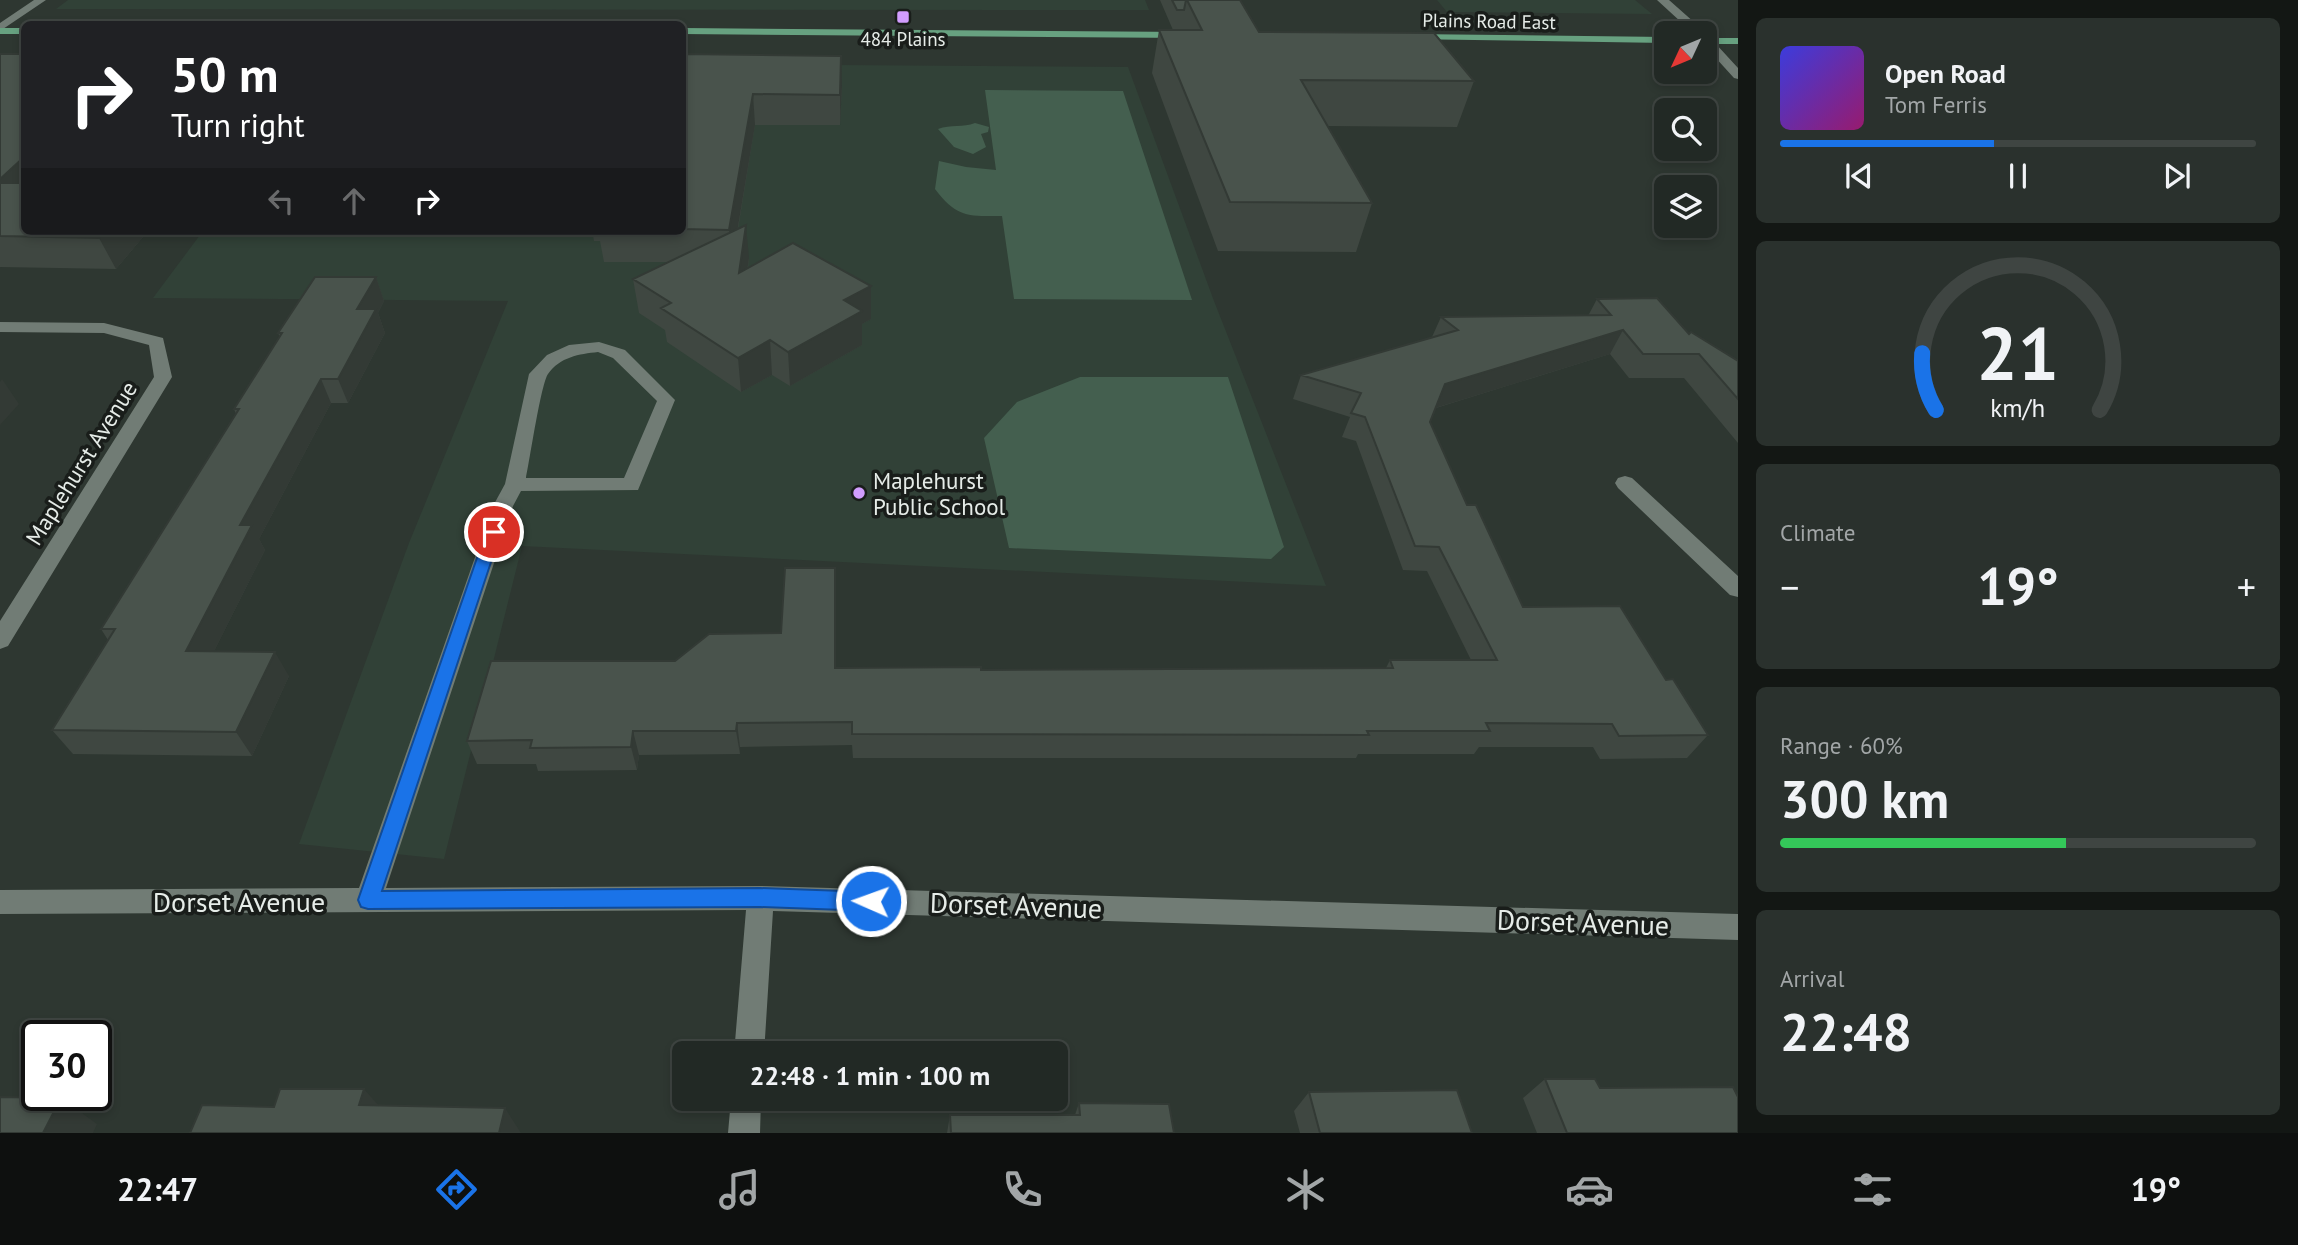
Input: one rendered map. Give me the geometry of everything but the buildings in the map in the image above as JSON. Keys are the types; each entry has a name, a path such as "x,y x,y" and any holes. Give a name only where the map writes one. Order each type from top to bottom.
{"main road":[{"path":"0,29 21,31"},
{"path":"686,31 1206,35"},
{"name":"Plains Road East","path":"1394,37 1654,40"},
{"path":"1717,39 1738,41"}],"street":[{"path":"0,29 41,0"},
{"path":"1662,0 1685,21"},
{"path":"1717,52 1738,75"},
{"name":"Maplehurst Avenue","path":"0,327 104,327 157,342 163,377 0,640"},
{"path":"368,900 503,506 515,484 538,374 553,359 575,349 598,347 619,354 666,400 631,485 515,484"},
{"path":"1625,483 1738,589"},
{"path":"750,1041 760,898"},
{"name":"Dorset Avenue","path":"0,902 760,898 1738,927"},
{"path":"744,1133 745,1111"}],"shaded area":[{"path":"68,0 1145,0 1149,10 56,9"},
{"path":"1437,0 1635,0 1652,14 1447,12"},
{"name":"Maplehurst Public School","path":"686,64 1128,67 1214,301 1326,586 522,546 444,859 299,844 409,543 508,301 153,298 200,235 686,235"},
{"path":"985,90 1123,91 1192,300 1014,299 1002,216 964,213 950,205 935,189 939,161 996,170"},
{"path":"975,123 989,127 988,132 981,134 986,147 973,154 954,147 938,129 966,125"},
{"path":"1080,377 1228,377 1284,547 1271,559 1009,548 984,438 1017,402"}],"place":[{"name":"484 Plains","path":"903,17"},
{"name":"Maplehurst Public School","path":"859,493"}],"route":[{"path":"494,532 368,900 760,898 871,901"}]}
